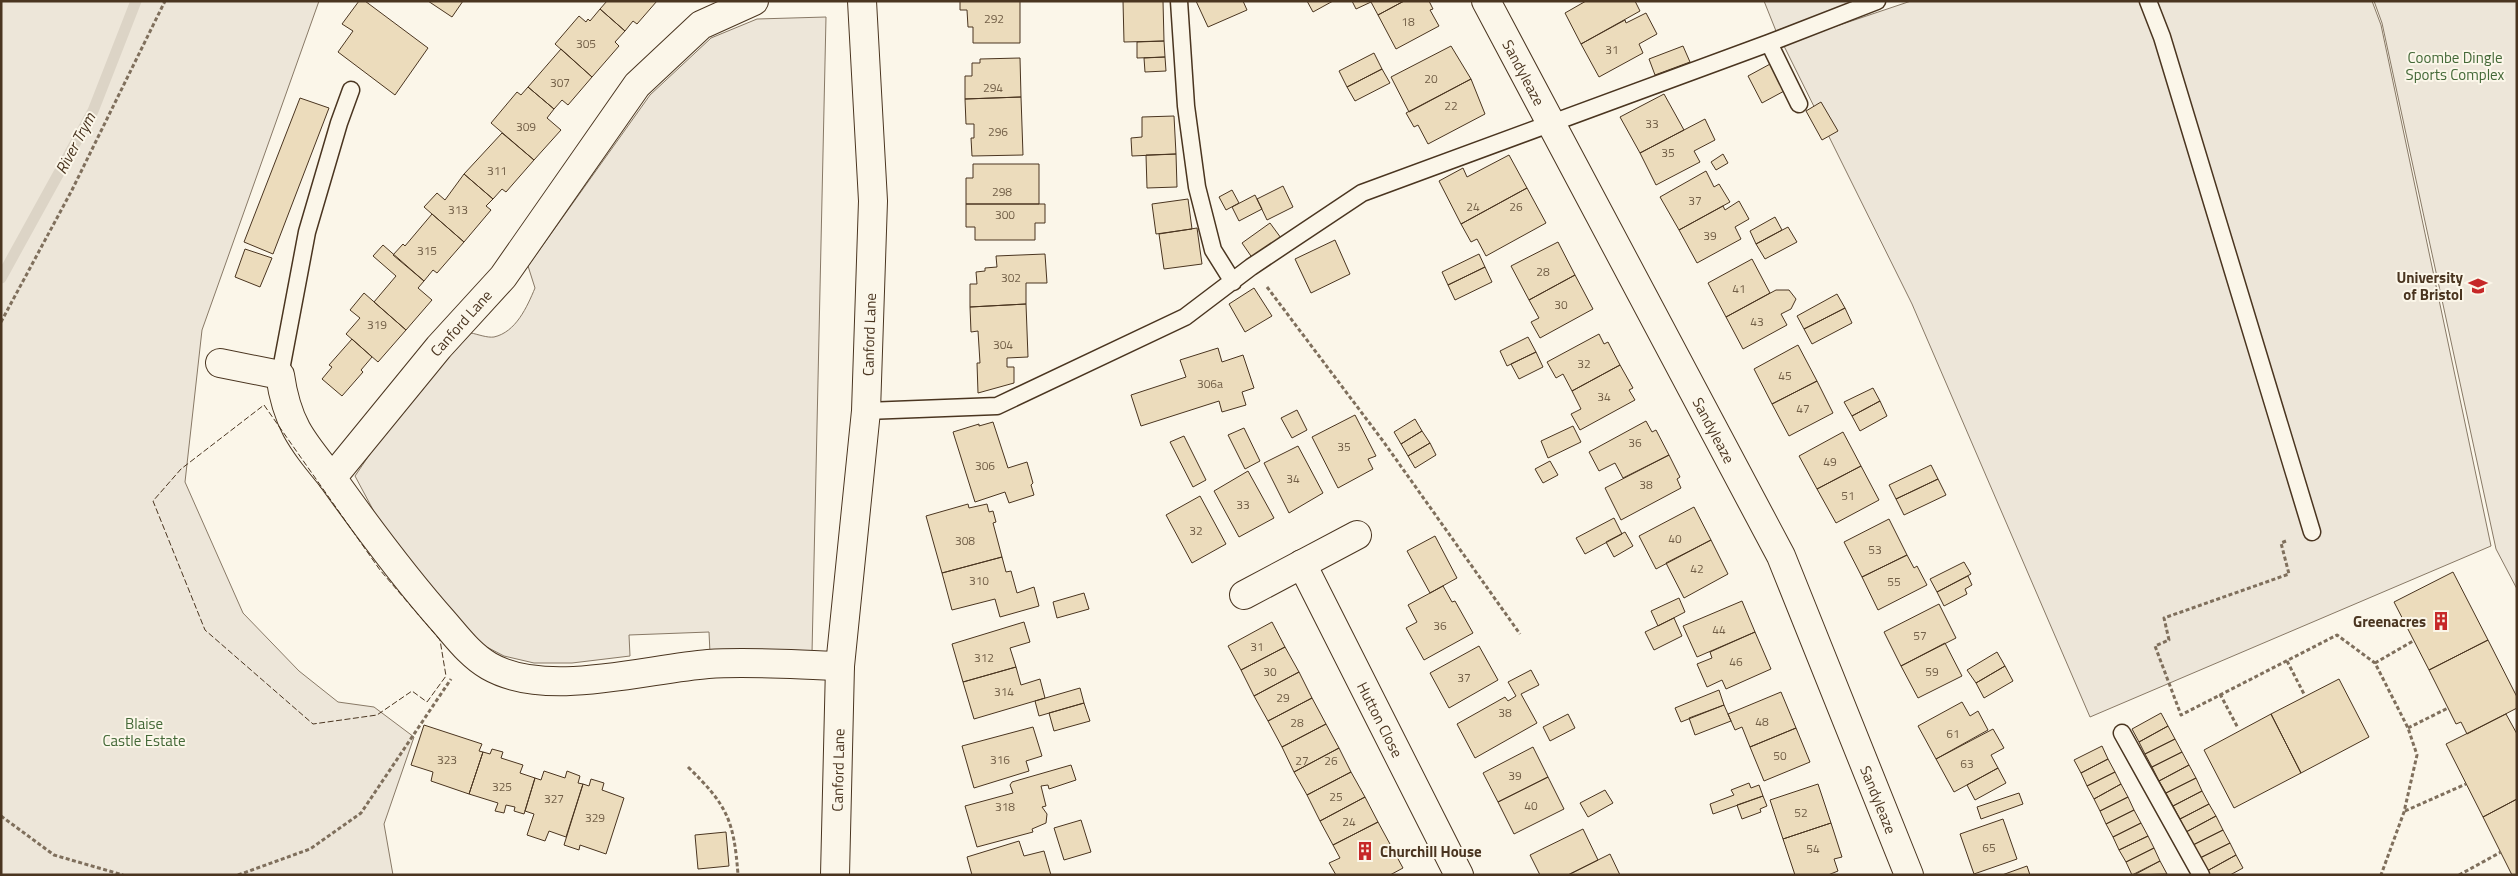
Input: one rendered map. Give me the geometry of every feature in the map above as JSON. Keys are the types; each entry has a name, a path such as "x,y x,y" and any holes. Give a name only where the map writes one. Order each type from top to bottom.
{"street":[{"name":"Canford Lane","path":"332,478 439,347 503,277 637,85 701,25 754,1"},
{"name":"Canford Lane","path":"835,875 840,666 866,411 873,201 862,1"},
{"name":"Sandyleaze","path":"1486,1 1553,123 1781,556 1909,875"},
{"path":"220,363 280,376 283,399 290,420 302,440 415,590 470,651 488,666 506,674 553,680 620,677 708,664 840,666"},
{"path":"1244,595 1357,535"},
{"name":"Hutton Close","path":"1302,564 1459,875"}],"lane":[{"path":"1179,1 1186,106 1197,186 1213,250 1233,282"},
{"path":"866,411 997,406 1185,317 1251,267 1362,193 1769,44 1877,1"},
{"path":"2148,1 2162,37 2312,532"},
{"path":"1769,44 1799,104"},
{"path":"280,376 307,232 339,123 351,90"},
{"path":"2122,732 2201,875"}],"path":[{"path":"1,322 72,190 165,1"},
{"path":"1251,267 1383,441 1520,634"},
{"path":"2312,532 2281,543 2289,574 2164,618 2169,640 2155,646 2181,715 2337,635 2375,663 2408,728 2417,754 2404,812 2381,875"},
{"path":"2375,663 2414,640"},
{"path":"238,875 310,849 361,813 470,651"},
{"path":"2287,661 2304,694"},
{"path":"2220,694 2238,728"},
{"path":"2408,728 2448,708"},
{"path":"688,767 718,798 728,815 734,835 738,875"},
{"path":"2404,812 2466,784"},
{"path":"1,816 54,855 123,875"},
{"path":"2459,875 2501,852"}],"green space":[{"name":"Blaise Castle Estate","path":"1,1 319,1 202,330 185,482 243,613 299,671 338,702 374,707 414,737 384,824 393,875 1,875"},
{"path":"1764,1 1857,1 1776,31"},
{"path":"1911,1 2372,1 2381,25 2491,546 2090,717 1912,304 1783,44"},
{"name":"Coombe Dingle Sports Complex","path":"2374,1 2517,1 2517,589 2496,549 2382,23"},
{"path":"826,17 812,653 710,653 709,632 629,635 630,656 572,663 534,663 504,656 462,634 394,549 355,476 402,407 471,333 494,337 509,330 520,318 535,288 528,266 650,95 711,38 757,19"}],"building":[{"path":"359,1 365,1 428,48 395,95 338,52 353,31 342,24"},
{"path":"428,1 463,1 452,17"},
{"path":"607,1 657,1 637,24 633,21 625,31 600,9"},
{"path":"960,1 1020,1 1020,43 973,43 973,27 968,27 967,10 960,10"},
{"path":"1123,1 1163,1 1164,41 1124,42"},
{"path":"1196,1 1243,1 1247,10 1208,27"},
{"path":"1307,1 1333,1 1313,12"},
{"path":"1352,1 1404,1 1378,15 1371,2 1356,9"},
{"path":"1404,1 1429,1 1433,9 1430,10 1439,26 1396,49 1378,15"},
{"path":"1586,1 1635,1 1640,11 1581,44 1565,13"},
{"path":"600,9 625,31 615,42 619,46 592,77 555,44 579,16 586,22 588,19 590,21"},
{"path":"1646,13 1657,34 1639,44 1643,53 1599,77 1581,44 1625,20 1626,23"},
{"path":"1164,41 1165,57 1137,58 1137,42"},
{"path":"1451,46 1471,79 1409,112 1391,77"},
{"path":"1683,46 1690,62 1655,75 1649,59"},
{"path":"561,49 592,77 568,105 562,100 554,109 528,87"},
{"path":"1374,53 1382,69 1347,87 1339,71"},
{"path":"1165,57 1166,71 1145,72 1144,58"},
{"path":"1020,58 1021,97 965,99 965,76 972,76 972,63 980,63 980,59"},
{"path":"1772,63 1786,90 1762,103 1748,76"},
{"path":"1382,69 1390,83 1355,101 1347,87"},
{"path":"1471,79 1485,114 1428,144 1418,125 1414,127 1406,113"},
{"path":"528,87 554,109 547,118 561,130 534,160 491,123 517,92 521,95"},
{"path":"1664,94 1684,130 1640,153 1620,117"},
{"path":"1021,97 1023,155 972,156 971,138 974,138 974,124 966,124 965,99"},
{"path":"300,98 329,108 273,254 244,242"},
{"path":"1821,102 1838,131 1822,140 1806,111"},
{"path":"1174,116 1176,154 1132,156 1131,138 1142,137 1142,117"},
{"path":"1705,119 1715,140 1694,151 1700,162 1656,185 1640,153"},
{"path":"502,133 534,160 506,192 502,189 493,199 464,174"},
{"path":"1176,154 1177,187 1147,188 1146,155"},
{"path":"1723,154 1728,163 1716,170 1711,162"},
{"path":"1509,155 1527,188 1461,224 1439,181 1463,168 1467,177"},
{"path":"973,164 1039,164 1039,204 966,204 966,178 973,178"},
{"path":"1706,171 1714,187 1719,184 1730,202 1679,230 1660,197"},
{"path":"464,174 493,199 486,206 491,210 464,242 424,207 437,193 445,200"},
{"path":"1283,186 1293,207 1267,220 1257,199"},
{"path":"1527,188 1546,223 1486,256 1477,239 1471,242 1461,224"},
{"path":"1232,190 1239,203 1226,210 1219,197"},
{"path":"1255,195 1262,209 1239,221 1232,207"},
{"path":"1188,199 1192,229 1156,234 1152,204"},
{"path":"1739,201 1749,219 1735,227 1741,239 1697,263 1679,230 1723,206 1725,210"},
{"path":"966,204 1045,204 1045,223 1035,223 1035,240 975,240 975,227 966,227"},
{"path":"432,214 464,242 437,273 433,270 424,281 393,255 403,244 405,246"},
{"path":"1775,217 1782,230 1756,244 1750,231"},
{"path":"1270,223 1281,238 1253,259 1242,243"},
{"path":"1788,227 1797,242 1765,259 1756,244"},
{"path":"1197,228 1202,264 1164,269 1159,234"},
{"path":"1335,240 1350,274 1311,293 1295,259"},
{"path":"1558,242 1575,275 1529,300 1511,266"},
{"path":"383,245 424,281 418,288 432,300 406,330 374,302 396,276 373,256"},
{"path":"245,249 272,258 260,287 235,277"},
{"path":"1045,254 1047,283 1026,283 1026,304 970,307 970,284 977,284 976,272 985,271 985,268 997,267 996,256"},
{"path":"1479,254 1485,267 1448,285 1442,272"},
{"path":"1752,259 1770,293 1726,317 1708,283"},
{"path":"1485,267 1492,282 1455,300 1448,285"},
{"path":"1575,275 1593,309 1540,338 1531,322 1539,318 1529,300"},
{"path":"1254,288 1272,316 1245,332 1229,304"},
{"path":"1776,290 1789,290 1796,299 1791,309 1781,314 1787,325 1743,349 1726,317"},
{"path":"364,293 406,330 378,362 346,334 360,318 350,310"},
{"path":"1837,294 1845,308 1804,329 1797,316"},
{"path":"1026,304 1028,357 1007,358 1007,367 1014,367 1014,383 978,393 977,363 980,363 978,331 971,332 970,307"},
{"path":"1845,308 1852,323 1812,344 1804,329"},
{"path":"1599,334 1604,344 1608,342 1620,365 1572,391 1563,374 1556,378 1547,362"},
{"path":"1528,337 1536,352 1507,366 1500,351"},
{"path":"352,339 372,357 361,370 363,372 342,396 322,379 332,367 329,365"},
{"path":"1798,345 1817,381 1772,404 1754,369"},
{"path":"1218,348 1222,362 1243,355 1254,388 1242,392 1246,405 1222,412 1219,401 1141,426 1131,395 1186,377 1180,360"},
{"path":"1536,352 1543,367 1519,379 1511,364"},
{"path":"1620,365 1633,388 1629,390 1635,400 1580,430 1571,414 1581,409 1572,391"},
{"path":"1817,381 1833,413 1789,436 1772,404"},
{"path":"1873,388 1880,401 1852,416 1844,402"},
{"path":"1880,401 1887,416 1860,431 1852,416"},
{"path":"1297,410 1307,430 1292,438 1281,418"},
{"path":"1355,415 1376,456 1368,459 1373,469 1338,488 1312,437"},
{"path":"1415,419 1422,431 1401,444 1394,432"},
{"path":"1646,421 1652,432 1656,430 1669,455 1623,478 1615,463 1599,471 1589,452"},
{"path":"993,422 1008,468 1027,462 1033,483 1031,485 1034,495 1009,503 1005,492 975,502 953,432"},
{"path":"1573,426 1581,442 1548,458 1541,441"},
{"path":"1244,428 1260,461 1245,469 1228,435"},
{"path":"1422,431 1430,443 1408,456 1401,444"},
{"path":"1843,432 1861,466 1817,489 1799,456"},
{"path":"1184,436 1206,480 1193,487 1170,442"},
{"path":"1430,443 1436,455 1415,468 1408,456"},
{"path":"1298,446 1323,493 1289,513 1264,463"},
{"path":"1669,455 1680,477 1677,479 1681,488 1621,520 1605,488"},
{"path":"1550,461 1558,475 1543,483 1535,469"},
{"path":"1931,465 1938,479 1896,499 1889,485"},
{"path":"1861,466 1879,500 1836,523 1817,489"},
{"path":"1248,471 1274,518 1239,537 1214,491"},
{"path":"1938,479 1946,495 1904,515 1896,499"},
{"path":"1200,496 1226,544 1192,563 1166,515"},
{"path":"968,504 969,508 987,504 989,512 993,511 996,522 993,523 1002,557 942,573 926,516"},
{"path":"1694,507 1711,540 1656,569 1639,536"},
{"path":"1614,518 1622,534 1585,554 1576,538"},
{"path":"1889,519 1907,555 1862,577 1844,542"},
{"path":"1625,532 1633,546 1614,557 1606,542"},
{"path":"1435,536 1457,578 1430,593 1407,551"},
{"path":"1711,540 1728,574 1684,598 1666,563"},
{"path":"1907,555 1914,568 1917,566 1927,585 1878,610 1862,577"},
{"path":"1002,557 1006,572 1011,571 1017,593 1034,587 1039,606 1000,617 995,599 952,610 942,573"},
{"path":"1964,562 1971,574 1937,592 1930,579"},
{"name":"Greenacres","path":"2453,572 2488,640 2429,670 2394,602"},
{"path":"1968,576 1972,585 1965,589 1967,594 1944,606 1937,592"},
{"path":"1443,586 1452,602 1455,601 1473,633 1424,660 1406,628 1417,622 1408,605"},
{"path":"1084,593 1089,609 1057,618 1053,602"},
{"path":"1679,598 1685,612 1658,626 1651,611"},
{"path":"1742,601 1755,632 1697,657 1683,626"},
{"path":"1939,604 1956,638 1901,666 1884,632"},
{"path":"1674,618 1682,636 1654,650 1645,632"},
{"path":"1024,622 1030,642 1010,648 1016,667 963,682 952,644"},
{"path":"1272,622 1285,647 1241,670 1228,646"},
{"path":"1755,632 1771,669 1726,689 1722,680 1707,687 1697,664 1712,658 1710,652"},
{"name":"Greenacres","path":"2488,640 2517,697 2517,708 2467,734 2461,722 2456,724 2429,670"},
{"path":"1945,643 1962,676 1918,698 1901,666"},
{"path":"1479,646 1498,680 1449,708 1430,673"},
{"path":"1285,647 1299,672 1254,696 1241,670"},
{"path":"1997,652 2005,666 1976,683 1967,670"},
{"path":"2005,666 2013,681 1984,698 1976,683"},
{"path":"1016,667 1021,685 1040,679 1045,698 974,719 963,682"},
{"path":"1531,670 1539,685 1521,694 1537,723 1475,758 1457,724 1505,697 1508,701 1516,696 1508,682"},
{"path":"1299,672 1312,698 1268,721 1254,696"},
{"path":"2339,679 2369,737 2301,773 2271,714"},
{"path":"1080,688 1084,703 1039,716 1035,701"},
{"path":"1719,690 1724,705 1681,722 1675,708"},
{"path":"1781,692 1796,728 1750,747 1742,727 1735,730 1728,714"},
{"path":"1312,698 1326,724 1282,747 1268,721"},
{"path":"1962,702 1970,716 1978,711 1988,730 1936,759 1918,726"},
{"path":"1084,703 1090,721 1054,731 1049,713"},
{"path":"1724,705 1731,721 1695,735 1689,718"},
{"path":"2161,713 2168,726 2139,742 2132,729"},
{"path":"1568,714 1575,728 1550,741 1543,727"},
{"path":"2271,714 2301,773 2234,808 2204,750"},
{"path":"2506,714 2517,734 2517,799 2483,817 2446,744"},
{"path":"1326,724 1339,748 1294,772 1282,747"},
{"path":"424,725 482,744 479,751 483,752 469,794 431,781 433,772 411,765"},
{"path":"2168,726 2175,739 2145,754 2139,742"},
{"path":"1033,727 1042,756 1026,761 1029,771 974,788 962,746"},
{"path":"1796,728 1810,762 1764,781 1750,747"},
{"path":"1993,729 2004,748 1991,755 1998,768 1954,792 1936,759"},
{"path":"2175,739 2182,752 2152,767 2145,754"},
{"path":"2102,746 2108,759 2081,773 2074,760"},
{"path":"1533,747 1548,777 1498,802 1483,773"},
{"path":"1339,748 1351,772 1307,795 1294,772"},
{"path":"492,749 503,752 501,758 523,765 520,773 535,778 524,814 514,811 515,807 506,805 504,813 495,811 498,803 469,794 483,752 490,754"},
{"path":"2182,752 2189,765 2159,781 2152,767"},
{"path":"2108,759 2115,772 2087,786 2081,773"},
{"path":"1071,765 1076,780 1049,789 1048,785 1041,786 1046,806 1042,807 1047,814 1046,823 1032,829 1033,832 977,847 965,806 1013,793 1010,785 1012,782"},
{"path":"2189,765 2196,778 2166,793 2159,781"},
{"path":"1998,768 2006,783 1975,800 1967,785"},
{"path":"544,771 565,778 567,771 580,776 578,783 583,784 566,837 549,831 545,841 527,835 534,814 525,811 535,778 541,780"},
{"path":"1351,772 1365,797 1320,821 1307,795"},
{"path":"2115,772 2121,784 2094,799 2087,786"},
{"path":"1548,777 1564,809 1514,834 1498,802"},
{"path":"2196,778 2202,791 2173,806 2166,793"},
{"path":"591,779 604,783 602,790 624,798 606,854 580,845 579,850 564,845 583,784 589,786"},
{"path":"1749,783 1751,788 1759,785 1763,796 1713,814 1710,804 1734,795 1731,790"},
{"path":"1818,784 1831,823 1783,839 1770,800"},
{"path":"2121,784 2128,797 2100,811 2094,799"},
{"path":"1605,790 1613,803 1588,817 1580,803"},
{"path":"2202,791 2209,804 2180,819 2173,806"},
{"path":"2019,793 2023,804 1981,819 1977,807"},
{"path":"1763,796 1767,806 1760,809 1761,812 1742,819 1737,805"},
{"path":"1365,797 1378,822 1333,845 1320,821"},
{"path":"2128,797 2134,810 2106,824 2100,811"},
{"path":"2517,799 2517,875 2512,875 2483,817"},
{"path":"2209,804 2216,816 2186,832 2180,819"},
{"path":"2134,810 2141,823 2113,837 2106,824"},
{"path":"2216,816 2223,830 2193,845 2186,832"},
{"path":"2003,819 2017,859 1974,874 1960,834"},
{"path":"1081,820 1091,852 1064,860 1054,828"},
{"name":"Churchill House","path":"1378,822 1403,868 1390,875 1336,875 1329,863 1340,858 1333,845"},
{"path":"1831,823 1842,857 1834,859 1838,871 1828,875 1795,875 1783,839"},
{"path":"2141,823 2148,836 2119,850 2113,837"},
{"path":"1583,829 1598,860 1568,875 1540,875 1530,855"},
{"path":"2223,830 2230,843 2200,858 2193,845"},
{"path":"726,832 729,866 698,869 695,835"},
{"path":"2148,836 2154,848 2126,862 2119,850"},
{"path":"1019,841 1024,856 1044,851 1051,875 972,875 967,857"},
{"path":"2230,843 2236,855 2207,871 2200,858"},
{"path":"2154,848 2160,861 2132,875 2126,862"},
{"path":"1610,854 1620,875 1568,875"},
{"path":"2236,855 2243,868 2230,875 2209,875 2207,871"},
{"path":"2160,861 2167,874 2134,875"},
{"path":"2027,866 2030,875 2002,875"}],"waterway":[{"name":"River Trym","path":"1,278 93,111 136,1"}],"fence":[{"path":"264,405 380,570 440,640 446,676 427,702 412,691 377,715 313,724 205,630 153,501 181,469 264,405"}],"place":[{"name":"University of Bristol","path":"2478,286"},
{"name":"Greenacres","path":"2441,621"},
{"name":"Churchill House","path":"1365,851"}]}
